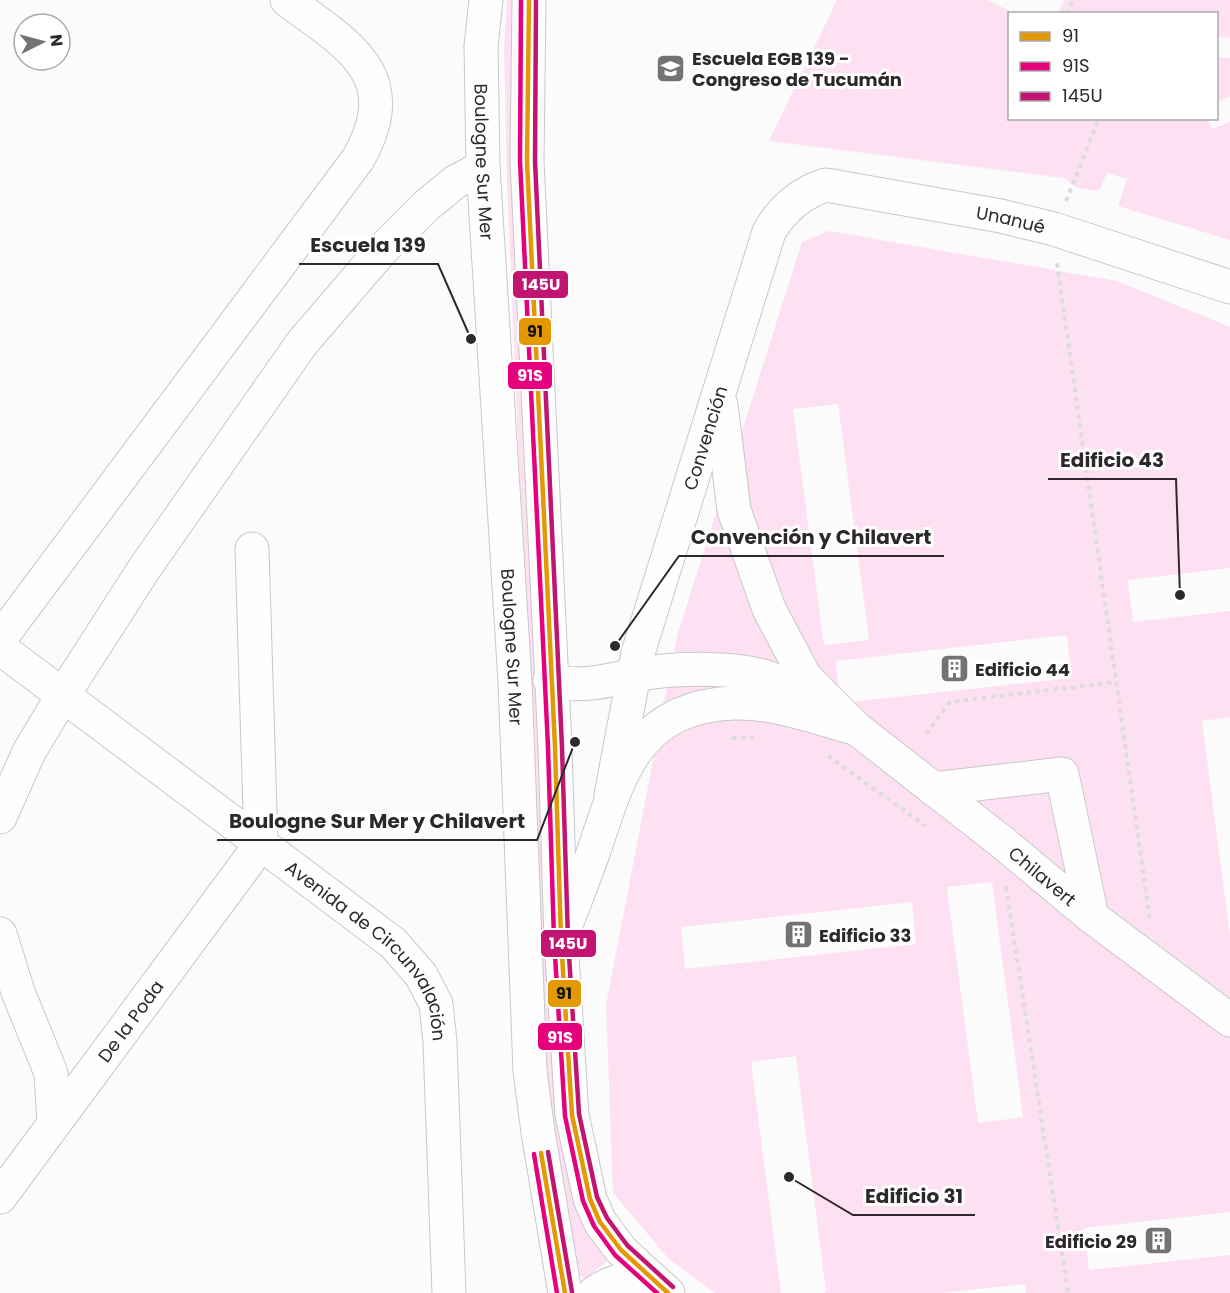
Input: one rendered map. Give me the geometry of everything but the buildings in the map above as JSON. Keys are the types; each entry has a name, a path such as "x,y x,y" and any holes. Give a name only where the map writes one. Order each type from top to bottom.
{"street":[{"path":"0,639 351,168 370,138 375,116 375,93 367,68 352,48 287,0"},
{"name":"Boulogne Sur Mer","path":"486,0 481,56 483,167 515,682 531,1071 538,1132 565,1293"},
{"name":"Boulogne Sur Mer","path":"530,0 527,161 561,939 572,1114 590,1199 600,1221 621,1250 660,1286"},
{"path":"0,817 29,752 63,696 144,569 302,343 381,251 426,206 455,182 483,167"},
{"name":"Unanué","path":"790,205 808,190 826,185 1001,216 1054,229 1230,287"},
{"name":"Convención","path":"611,795 638,653 769,232 790,205"},
{"path":"720,388 734,510 769,609 805,677 857,729"},
{"path":"252,549 261,844"},
{"name":"Avenida de Circunvalación","path":"0,648 393,943 421,975 436,1004 440,1042 449,1293"},
{"path":"550,680 570,686 587,685 665,670 696,669 771,678 857,729"},
{"path":"561,939 623,767 645,738 663,722 690,711 733,704 762,705 803,713 857,729"},
{"name":"Chilavert","path":"857,729 1092,917 1230,1020"},
{"path":"933,789 1062,774 1092,917"},
{"name":"De la Poda","path":"0,1197 261,844"},
{"path":"0,934 18,992 51,1073 54,1123"},
{"path":"594,1293 607,1284 630,1277 660,1286"}],"path":[{"path":"1098,120 1054,229 1057,266 1157,965"},
{"path":"926,734 950,702 1116,682"},
{"path":"724,738 764,738"},
{"path":"822,754 832,757 927,827"},
{"path":"1012,886 1005,881 1068,1293"}],"shaded area":[{"path":"507,0 511,0 514,180 554,1062 606,1254 606,1262 586,1278 581,1277 573,1266 546,1098 507,182 504,47"},
{"path":"837,0 988,0 1011,12 1008,12 1008,120 1208,120 1212,129 1230,121 1230,240 1118,206 1127,179 1107,173 1099,191 1078,188 1064,178 769,141"},
{"path":"1064,0 1230,0 1230,38 1218,36 1218,12 1058,12"},
{"path":"1218,57 1230,58 1230,97 1218,102"},
{"path":"829,231 1117,281 1230,327 1230,568 1128,580 1133,622 1230,611 1230,717 1202,721 1230,936 1230,1212 1084,1228 1089,1270 1230,1255 1230,1293 1026,1293 1025,1284 943,1293 822,1293 826,1292 796,1056 751,1062 781,1293 715,1293 668,1258 613,1193 606,1005 677,636 802,242","holes":["838,404 869,640 824,645 793,409","1067,635 1071,678 840,703 836,661","992,882 1023,1117 978,1123 947,887","912,902 916,944 685,969 681,927"]}],"transit line":[{"name":"91S","path":"521,0 520,161 548,747 554,939 565,1116 583,1201 594,1226 615,1255 657,1293"},
{"name":"91","path":"529,0 527,161 555,747 561,939 572,1115 590,1199 600,1222 621,1250 668,1293"},
{"name":"145U","path":"536,0 535,161 562,747 568,939 579,1114 597,1197 607,1218 627,1245 673,1287"},
{"name":"145U","path":"548,1152 572,1292"},
{"name":"91","path":"541,1153 565,1293"},
{"name":"91S","path":"534,1154 557,1293"}],"place":[{"name":"Escuela EGB 139 - Congreso de Tucumán","path":"671,68"},
{"name":"Escuela 139","path":"471,339"},
{"name":"Edificio 43","path":"1180,595"},
{"name":"Convención y Chilavert","path":"615,646"},
{"name":"Edificio 44","path":"954,669"},
{"name":"Boulogne Sur Mer y Chilavert","path":"575,742"},
{"name":"Edificio 33","path":"798,935"},
{"name":"Edificio 31","path":"789,1177"},
{"name":"Edificio 29","path":"1158,1241"}]}
